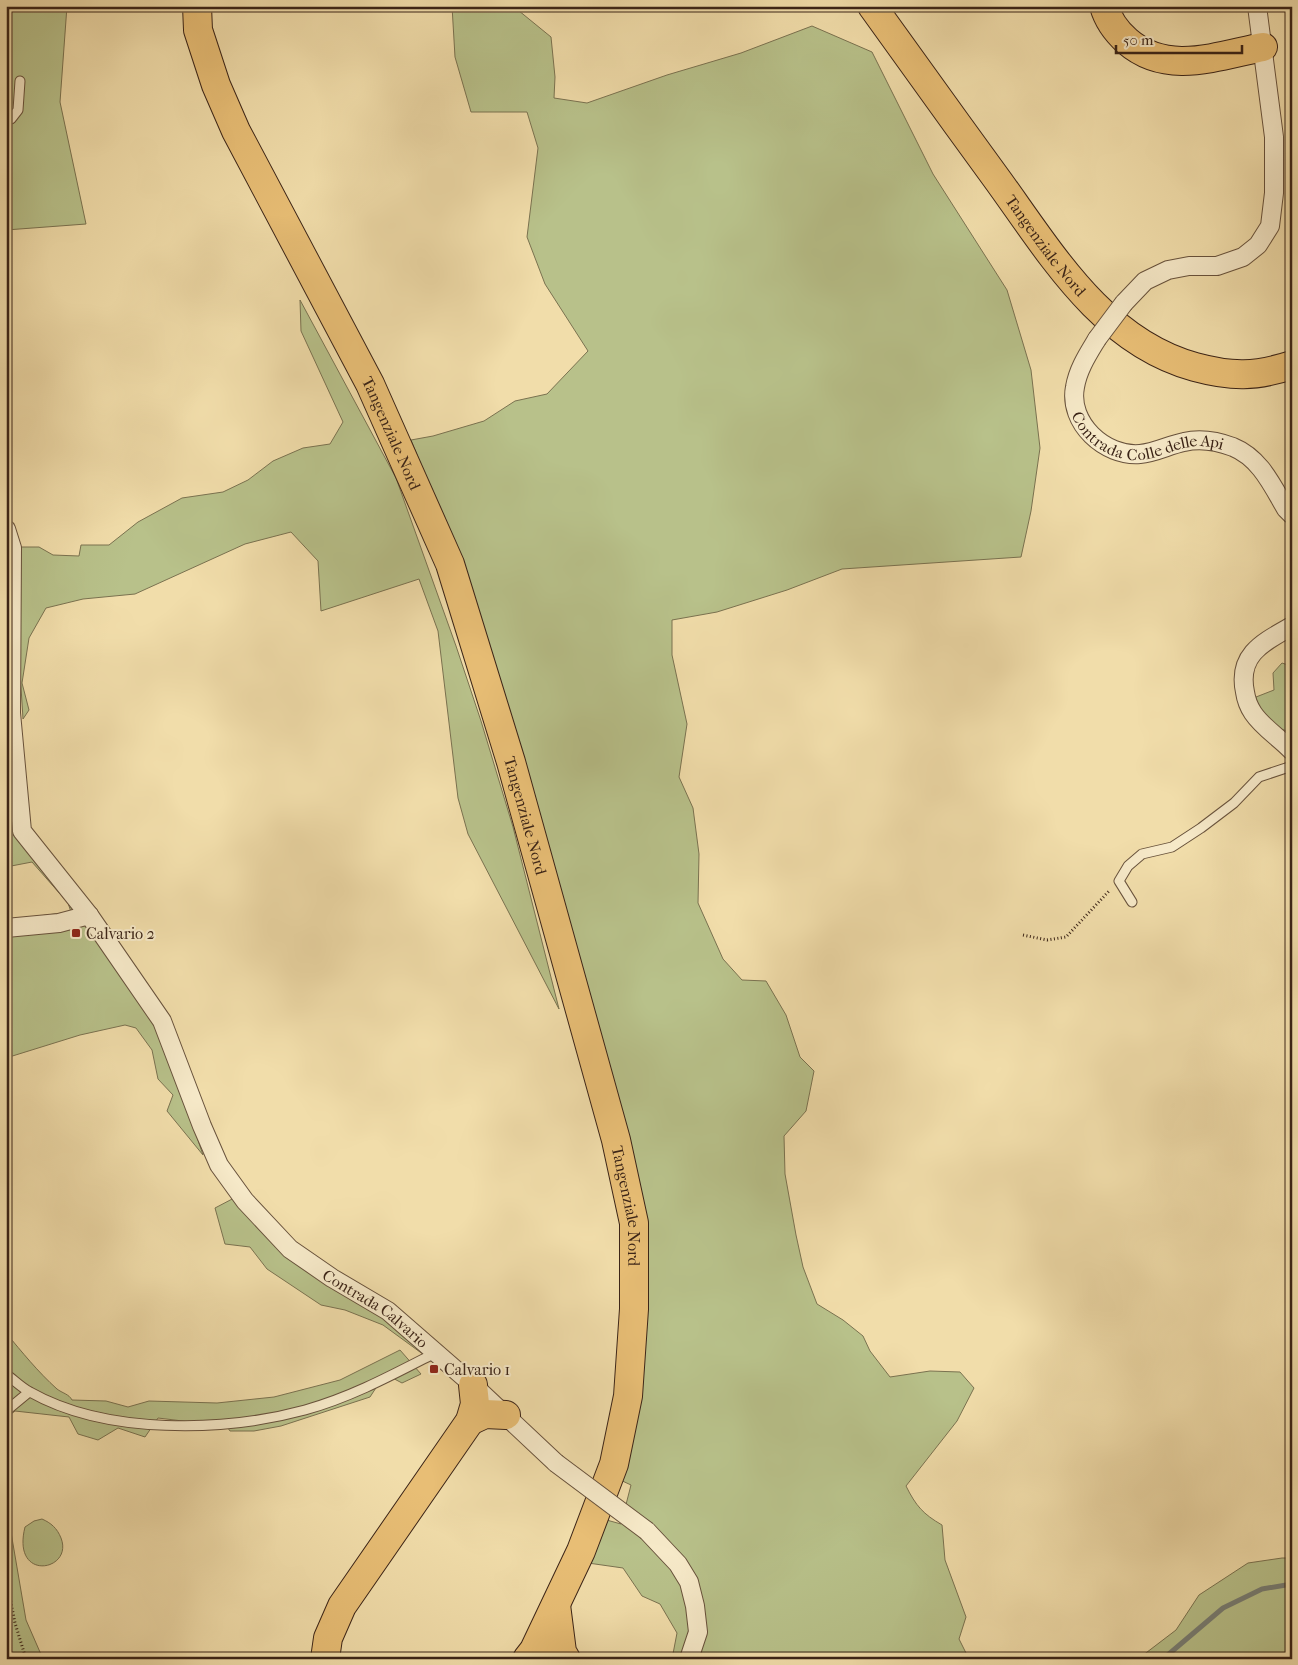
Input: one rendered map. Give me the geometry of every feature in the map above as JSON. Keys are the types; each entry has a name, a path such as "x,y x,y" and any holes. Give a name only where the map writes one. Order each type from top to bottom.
{"main road":[{"name":"Tangenziale Nord","path":"197,6 198,30 201,40 216,85 236,131 370,384 450,564 511,762 616,1140 634,1223 634,1309 628,1396 614,1464 581,1552 534,1650 527,1659"},
{"name":"Tangenziale Nord","path":"872,6 1064,271 1102,314 1132,339 1158,354 1176,362 1216,373 1231,375 1254,374 1292,365"},
{"path":"1104,6 1112,23 1122,36 1147,54 1162,60 1178,62 1196,61 1263,47"},
{"path":"325,1659 328,1638 342,1606 470,1421 475,1404 474,1385"},
{"path":"470,1421 485,1414 506,1415"},
{"path":"556,1606 562,1652 566,1659"}],"street":[{"name":"Contrada Colle delle Api","path":"1257,6 1274,137 1274,193 1270,226 1258,245 1243,258 1217,266 1190,266 1168,270 1145,281 1124,304 1097,339 1080,369 1074,388 1074,406 1085,429 1103,445 1120,452 1139,454 1199,440 1214,441 1234,448 1248,455 1260,466 1286,509 1292,515"},
{"name":"Contrada Calvario","path":"6,529 12,548 11,713 22,831 89,914 162,1022 219,1166 245,1201 290,1249 332,1278 388,1311 474,1385 556,1463 647,1532 678,1564 688,1582 695,1606 698,1632 689,1659"},
{"path":"1292,626 1264,642 1252,653 1245,667 1244,685 1246,700 1253,714 1292,751"},
{"path":"6,928 59,923 89,914"}],"lane":[{"path":"6,119 11,119 18,110 20,81"},
{"path":"1132,902 1119,881 1128,866 1142,854 1172,847 1234,803 1259,777 1292,766"},
{"path":"6,1374 29,1392 54,1404 100,1417 142,1423 187,1426 238,1423 306,1410 374,1385 437,1352"},
{"path":"6,1411 29,1392"}],"path":[{"path":"1023,935 1047,940 1066,937 1092,907 1119,881"},
{"path":"1292,1184 1292,1189"},
{"path":"6,1577 15,1623 26,1659"}],"green space":[{"path":"6,6 67,6 60,102 86,224 6,230"},
{"path":"452,6 513,6 551,37 555,77 554,98 587,103 667,75 741,53 812,26 872,52 933,174 1007,290 1031,370 1040,448 1031,511 1021,557 842,569 787,590 717,612 672,620 672,655 687,724 679,777 693,808 699,854 698,903 723,959 742,980 766,981 786,1015 800,1057 814,1071 806,1111 784,1136 785,1174 796,1235 803,1267 817,1304 843,1320 863,1336 870,1351 890,1377 930,1371 960,1372 974,1388 957,1421 906,1486 921,1509 942,1525 945,1560 966,1617 959,1639 969,1659 672,1659 677,1633 660,1604 642,1596 623,1568 588,1563 603,1519 621,1524 631,1485 616,1478 648,1246 461,564 411,440 433,436 484,421 515,401 547,394 588,351 545,284 527,237 538,148 527,112 471,112 455,57"},
{"path":"300,300 396,478 481,721 513,827 559,1009 468,834 458,798 438,631 419,579 321,611 318,561 291,532 245,544 135,594 83,599 46,608 29,638 22,683 29,710 23,719 19,655 18,547 39,547 53,555 79,556 81,545 109,545 138,522 182,498 223,492 248,480 273,461 303,448 330,444 343,422 301,331"},
{"path":"1282,663 1292,668 1292,731 1277,727 1256,710 1256,697 1274,690 1273,673"},
{"path":"6,745 13,806 136,990 168,1051 203,1155 167,1111 173,1095 158,1079 152,1050 136,1028 125,1025 80,1035 6,1058 6,920 71,912 68,903 32,862 6,867"},
{"path":"236,1197 380,1311 435,1363 383,1325 345,1310 321,1305 267,1269 250,1247 225,1244 215,1208"},
{"path":"6,1333 43,1376 72,1400 106,1401 128,1407 149,1401 217,1403 274,1397 340,1380 400,1350 421,1374 402,1383 385,1374 370,1397 281,1426 254,1431 230,1431 223,1421 191,1422 158,1418 145,1437 118,1428 98,1440 78,1434 69,1417 15,1411 6,1418"},
{"path":"6,1503 26,1620 43,1659 6,1659"},
{"path":"42,1519 58,1531 63,1549 59,1558 52,1564 43,1566 34,1564 27,1557 23,1545 25,1527 34,1521"},
{"path":"1292,1558 1292,1659 1138,1659 1176,1630 1199,1595 1248,1563"}],"waterway":[{"path":"1163,1659 1223,1608 1262,1589 1292,1584"}],"place":[{"name":"Calvario 2","path":"76,933"},
{"name":"Calvario 1","path":"434,1369"}]}
